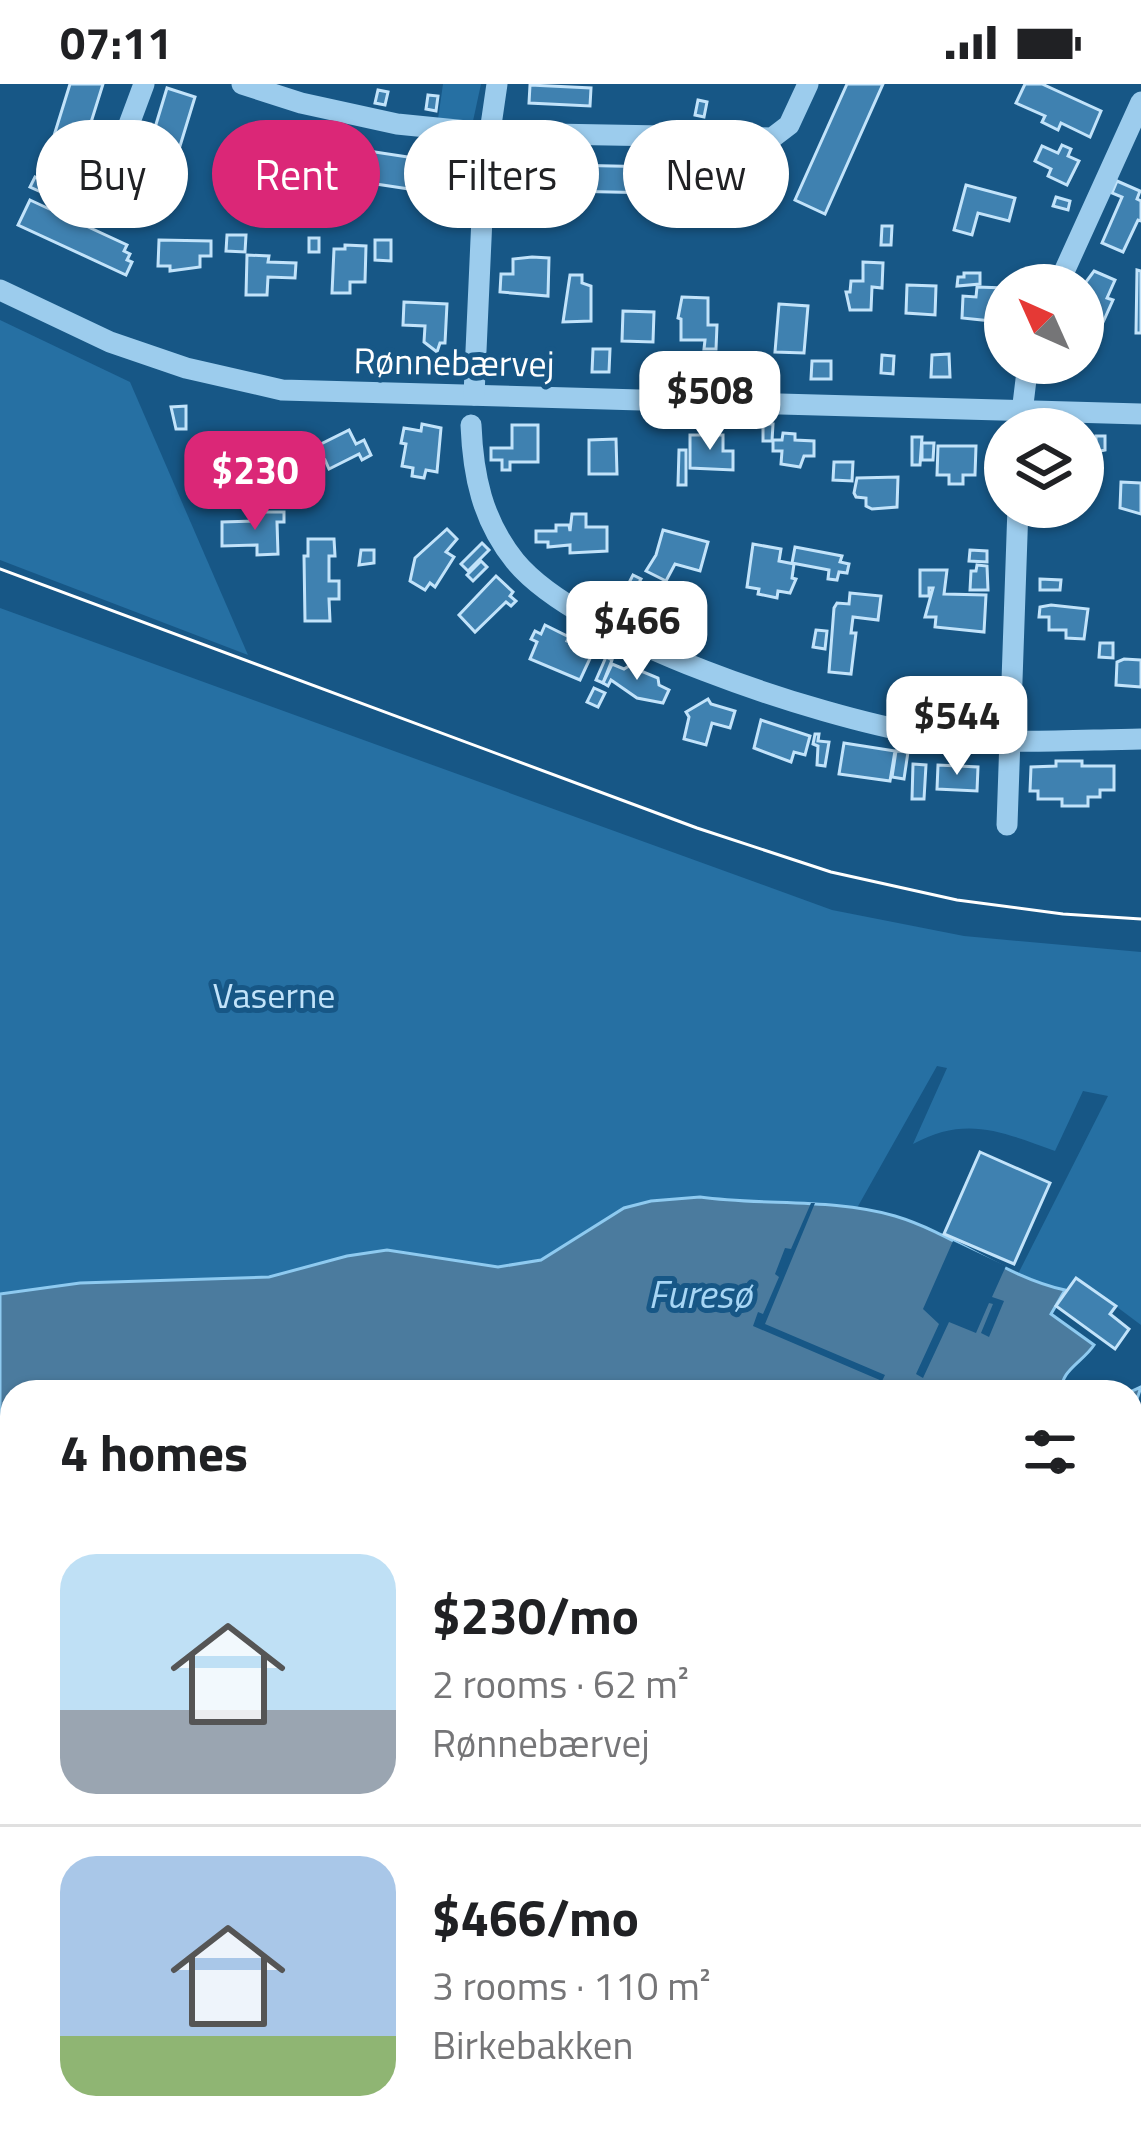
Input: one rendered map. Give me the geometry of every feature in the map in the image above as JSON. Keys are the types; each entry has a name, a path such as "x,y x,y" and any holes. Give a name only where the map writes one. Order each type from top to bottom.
{"street":[{"path":"131,120 144,84"},
{"path":"242,84 301,103 404,125"},
{"path":"490,120 497,84"},
{"path":"599,135 772,138 789,124 808,84"},
{"path":"1067,264 1141,101"},
{"path":"475,395 483,228"},
{"name":"Rønnebærvej","path":"0,290 110,342 186,368 314,392 984,417"},
{"name":"Rønnebærvej","path":"1104,416 1141,414"},
{"path":"471,425 473,470 485,511 504,546 534,580 592,619 692,666 854,719 925,734 1010,741 1141,739"},
{"path":"1007,825 1017,528"}],"green space":[{"path":"443,84 481,84 473,120 438,119"},
{"path":"0,320 130,382 248,655 0,560"},
{"name":"Vaserne","path":"0,608 832,910 964,936 1141,952 1141,1325 1077,1277 1065,1290 1030,1283 1018,1274 1108,1096 1083,1091 1055,1151 1001,1133 967,1128 913,1144 947,1068 937,1066 857,1208 700,1197 652,1201 624,1208 541,1260 498,1267 387,1250 269,1277 80,1283 0,1294"}],"water":[{"name":"Furesø","path":"700,1197 847,1207 895,1216 1065,1290 1051,1314 1094,1345 1064,1380 0,1380 0,1294 80,1283 269,1277 387,1250 498,1267 541,1260 624,1208"}],"pier":[{"path":"815,1203 765,1324 885,1375 882,1380 753,1326 779,1277 775,1274 785,1248 791,1249"},
{"path":"953,1241 1006,1266 992,1297 1004,1301 989,1337 981,1333 993,1304 989,1303 976,1333 949,1322 923,1378 916,1374 939,1324 923,1309"}],"building":[{"path":"70,84 103,84 92,120 59,120"},
{"path":"847,84 883,84 825,214 795,200"},
{"path":"1025,84 1042,84 1101,111 1090,137 1061,123 1058,130 1042,122 1045,116 1016,103"},
{"path":"530,85 591,88 590,106 529,103"},
{"path":"167,88 195,97 188,120 157,120"},
{"path":"378,90 388,92 385,105 375,103"},
{"path":"428,95 438,96 436,111 426,109"},
{"path":"698,100 707,102 704,117 695,115"},
{"path":"1062,145 1071,149 1068,156 1079,161 1067,185 1048,176 1051,169 1035,161 1042,146 1058,153"},
{"path":"380,153 404,156 404,188 380,185"},
{"path":"599,166 623,166 623,192 599,192"},
{"path":"1117,181 1140,191 1137,199 1141,201 1141,221 1123,252 1102,243 1122,197 1112,193"},
{"path":"966,185 1015,198 1009,221 978,213 972,235 954,230"},
{"path":"1056,197 1070,201 1068,210 1053,206"},
{"path":"30,200 36,203 36,228 90,228 127,245 124,251 132,262 126,275 18,225"},
{"path":"882,226 892,226 891,245 881,245"},
{"path":"227,235 246,235 245,252 226,251"},
{"path":"309,238 319,238 319,252 309,252"},
{"path":"159,240 211,241 211,256 200,256 200,267 170,271 170,266 158,266"},
{"path":"375,240 391,240 391,261 375,260"},
{"path":"345,245 366,246 365,282 350,282 350,293 332,293 334,249 345,249"},
{"path":"247,255 296,263 295,278 268,277 267,295 246,295"},
{"path":"549,258 548,296 500,292 501,274 513,274 513,259"},
{"path":"863,262 883,263 882,288 872,287 871,310 850,310 846,292 850,292 851,281 863,281"},
{"path":"1137,270 1141,271 1141,333 1136,333"},
{"path":"964,273 980,273 980,284 957,286"},
{"path":"570,275 582,275 582,283 591,286 591,321 563,322"},
{"path":"1104,275 1115,280 1107,298 1113,300 1104,320"},
{"path":"907,285 936,286 935,315 906,313"},
{"path":"977,287 984,287 984,320 962,318 963,296 976,297"},
{"path":"682,297 708,298 708,325 717,325 716,349 704,349 705,340 681,340"},
{"path":"404,302 447,304 445,343 440,343 437,352 424,342 425,326 403,325"},
{"path":"779,304 808,306 804,353 775,352"},
{"path":"623,311 654,312 653,342 622,341"},
{"path":"593,349 610,349 609,372 592,372"},
{"path":"672,353 682,353 682,374 671,374"},
{"path":"949,354 950,377 931,377 932,355"},
{"path":"882,355 894,356 893,374 881,373"},
{"path":"812,361 831,361 831,379 811,379"},
{"path":"186,406 186,429 176,429 171,407"},
{"path":"422,424 441,428 437,472 426,470 424,478 412,476 413,468 402,466 406,444 401,443 404,428 421,431"},
{"path":"763,424 773,424 772,441 763,441"},
{"path":"512,425 538,425 538,462 510,462 510,470 502,470 502,460 491,460 491,448 512,448"},
{"path":"349,430 356,444 364,440 371,455 362,460 359,454 329,469 313,448"},
{"path":"783,433 795,434 795,440 814,441 814,456 804,456 800,467 781,464 782,451 773,451 773,440 782,440"},
{"path":"690,435 723,435 723,451 733,451 733,470 690,468"},
{"path":"912,437 922,437 920,465 912,465"},
{"path":"202,438 268,438 268,466 221,465 221,479 201,479"},
{"path":"616,439 617,474 589,474 589,440"},
{"path":"922,443 934,443 933,460 922,460"},
{"path":"938,446 976,446 975,475 963,475 963,484 949,484 949,475 937,475"},
{"path":"679,450 686,450 686,485 678,485"},
{"path":"834,462 853,462 852,481 833,480"},
{"path":"898,477 897,507 872,509 866,506 866,498 854,493 857,478"},
{"path":"1121,482 1141,483 1141,514 1120,508"},
{"path":"256,512 284,512 284,522 277,522 278,554 257,555 257,545 222,546 222,522 256,521"},
{"path":"572,514 586,514 586,527 607,527 607,551 570,553 570,545 548,547 548,542 536,542 536,531 569,525 570,531"},
{"path":"447,529 457,539 446,552 454,557 435,587 430,583 425,590 410,581 415,558"},
{"path":"663,530 708,542 700,571 675,564 666,581 646,571"},
{"path":"308,539 334,539 329,581 339,581 339,599 329,599 330,621 305,621"},
{"path":"482,543 489,550 468,571 461,564"},
{"path":"753,544 781,549 779,561 794,564 792,578 796,579 790,593 778,591 777,598 747,587"},
{"path":"795,547 842,556 840,562 849,564 847,573 839,572 837,580 828,579 829,570 792,563"},
{"path":"361,550 374,550 374,563 359,565"},
{"path":"970,550 987,551 987,562 969,561"},
{"path":"481,561 487,567 473,581 467,575"},
{"path":"977,565 987,566 988,590 970,590 971,571"},
{"path":"920,570 947,570 944,594 986,595 984,632 935,627 936,617 925,617 933,588 929,596 920,596"},
{"path":"633,575 641,579 633,594 640,598 633,611 618,604"},
{"path":"496,576 516,601 511,606 506,602 475,632 459,615"},
{"path":"1040,579 1061,580 1060,590 1040,590"},
{"path":"850,593 881,596 878,620 853,617 851,674 829,672 834,608 837,603 849,604"},
{"path":"1040,607 1088,609 1084,639 1066,638 1066,630 1049,630 1049,617 1039,617"},
{"path":"545,625 593,652 580,680 530,659 537,642 531,639"},
{"path":"816,630 827,631 825,649 813,647"},
{"path":"596,636 608,642 603,656 593,652"},
{"path":"1100,643 1113,643 1113,658 1099,657"},
{"path":"606,657 612,660 603,683 596,680"},
{"path":"1141,660 1141,687 1116,685 1117,662"},
{"path":"612,664 658,678 659,685 669,690 663,703 637,698 611,680 608,686 603,683"},
{"path":"900,682 912,683 912,700 900,700"},
{"path":"594,688 605,693 598,707 587,702"},
{"path":"708,699 735,711 730,728 712,723 706,745 684,739 686,712"},
{"path":"761,720 810,736 805,755 794,752 791,762 754,748"},
{"path":"815,734 819,734 818,741 829,742 825,766 817,765"},
{"path":"844,743 895,751 890,781 839,774"},
{"path":"896,751 908,752 904,779 892,777"},
{"path":"1056,761 1114,766 1114,790 1100,790 1100,797 1088,797 1088,806 1062,806 1062,799 1038,799 1038,791 1030,791 1031,767 1056,766"},
{"path":"913,764 926,765 924,799 912,799"},
{"path":"938,765 978,767 977,791 937,789"},
{"path":"980,1152 1050,1183 1014,1264 944,1234"},
{"path":"1076,1278 1116,1306 1110,1314 1129,1329 1115,1349 1056,1306"}],"tram line":[{"path":"0,569 697,828 831,872 957,900 1141,919"}]}
